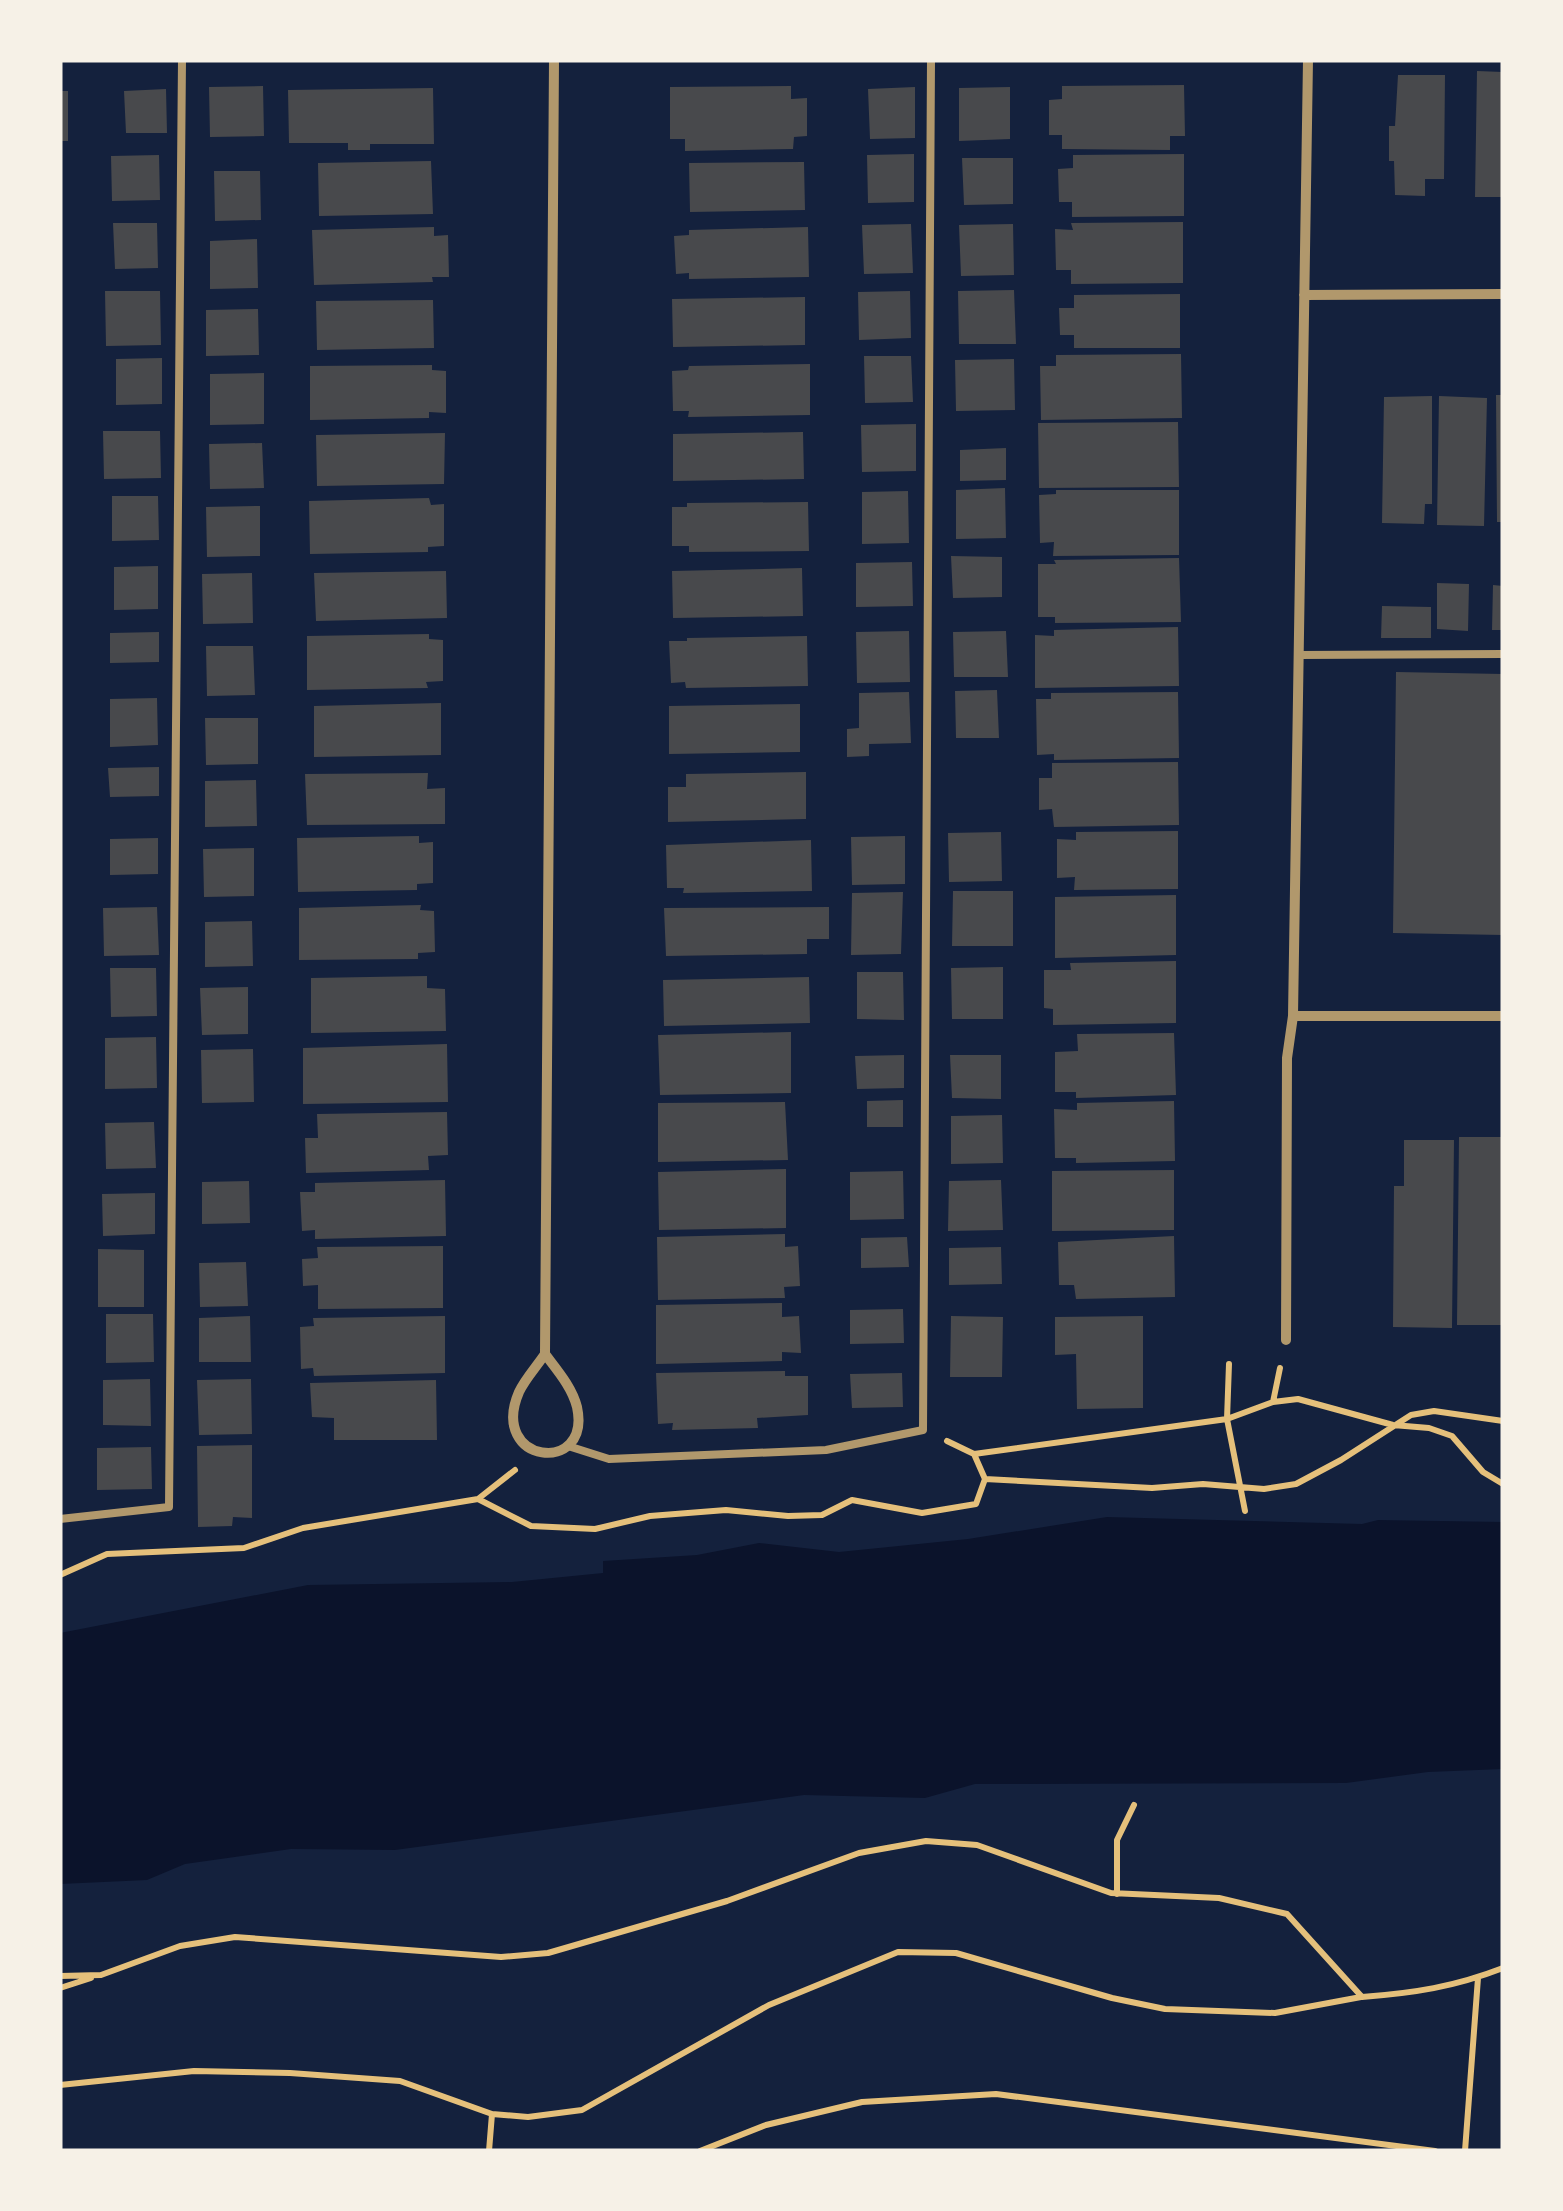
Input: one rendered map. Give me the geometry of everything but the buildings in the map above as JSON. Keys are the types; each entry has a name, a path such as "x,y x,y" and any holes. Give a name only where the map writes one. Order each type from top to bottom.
{"street":[{"path":"545,1354 570,1388 578,1428 568,1446 554,1454 536,1454 521,1443 514,1419 519,1393 545,1354 554,60"},
{"path":"1286,1340 1308,60"},
{"path":"1304,294 1503,294"},
{"path":"1293,1016 1503,1016"}],"lane":[{"path":"60,1519 169,1507 182,60"},
{"path":"568,1446 609,1460 826,1450 923,1430 931,60"},
{"path":"1298,655 1503,654"}],"path":[{"path":"1228,1364 1227,1418 1245,1511"},
{"path":"478,1500 531,1526 595,1529 650,1516 726,1510 822,1515 852,1500 922,1514 976,1504 985,1480 974,1454 1227,1418 1273,1402 1298,1400 1452,1436 1483,1472 1503,1484"},
{"path":"985,1480 1264,1489 1296,1484 1411,1415 1434,1411 1503,1422"},
{"path":"60,1575 107,1554 244,1548 303,1528 478,1500 536,1454"},
{"path":"1117,1894 1117,1840 1134,1805"},
{"path":"60,1988 180,1946 234,1937 501,1956 548,1953 727,1901 860,1854 926,1841 977,1845 1117,1894 1219,1898 1286,1914 1362,1997"},
{"path":"60,2085 194,2071 290,2073 400,2081 492,2114 528,2118 582,2110 770,2006 898,1952 956,1954 1112,1998 1166,2009 1275,2013 1362,1997 1427,1992 1503,1968"},
{"path":"60,1976 101,1975"},
{"path":"1466,2151 1478,1978"},
{"path":"700,2151 766,2125 862,2102 996,2094 1435,2151"},
{"path":"490,2151 492,2114"}],"water":[{"path":"1107,1517 1362,1524 1378,1520 1503,1522 1503,1769 1428,1772 1346,1783 975,1784 925,1798 804,1795 395,1850 291,1849 185,1864 147,1880 60,1884 60,1633 308,1585 512,1582 603,1573 603,1561 697,1555 759,1543 839,1552 968,1539"}]}
